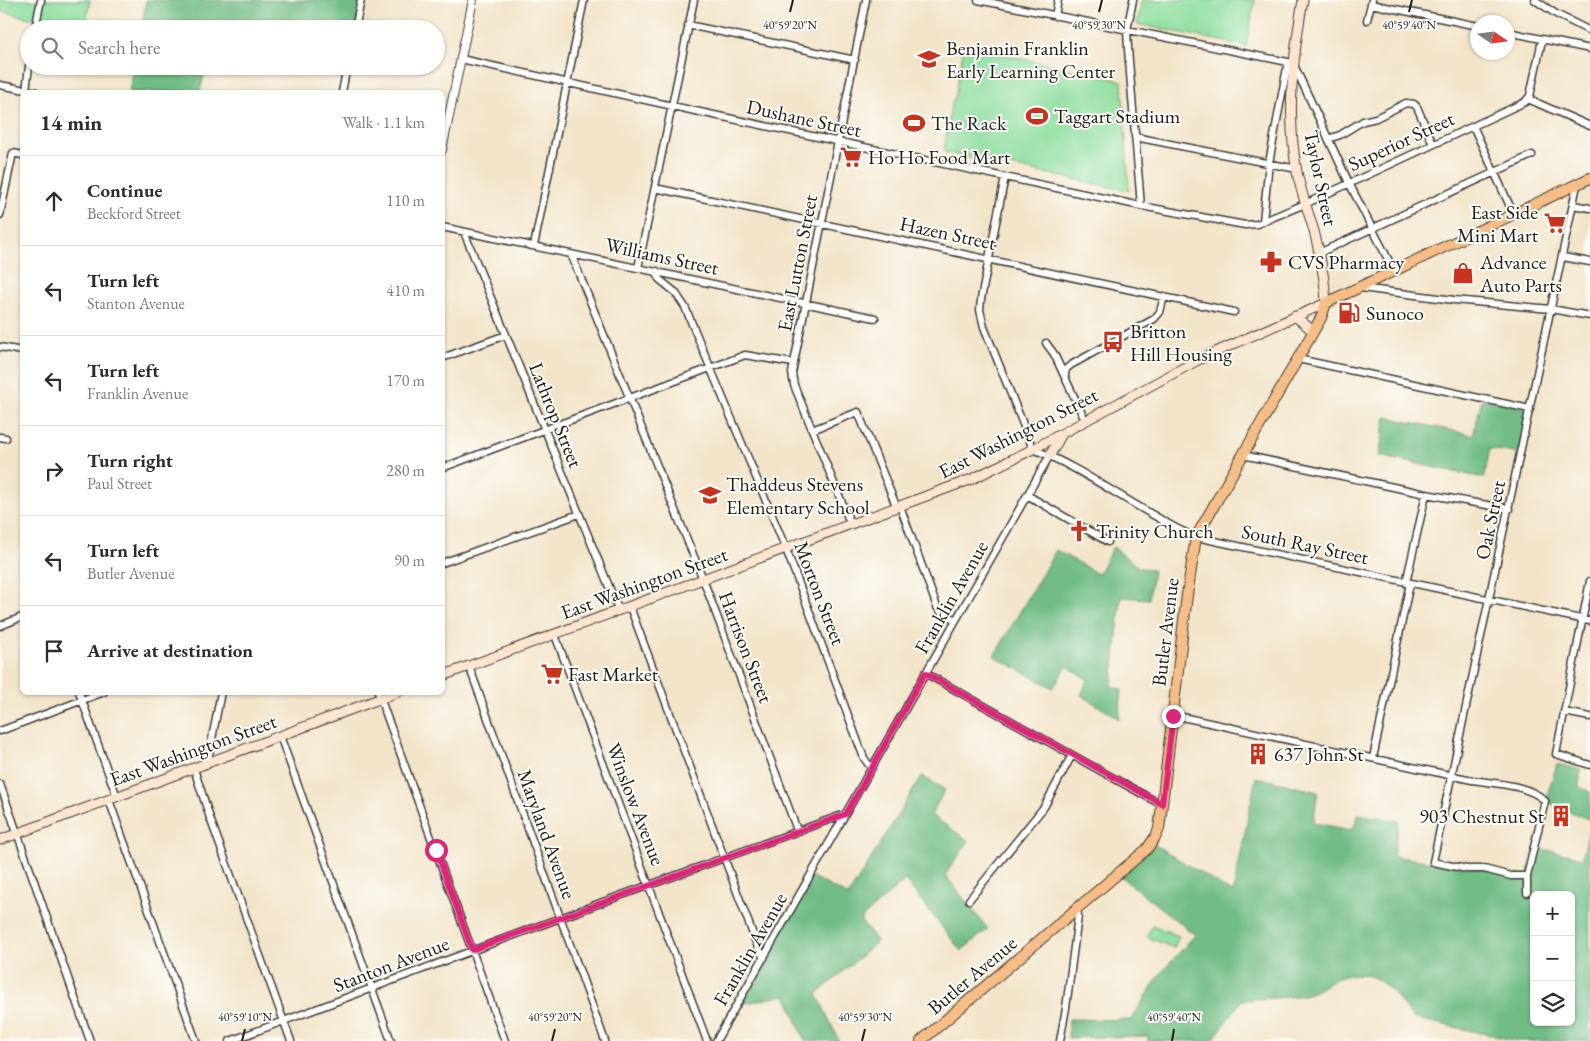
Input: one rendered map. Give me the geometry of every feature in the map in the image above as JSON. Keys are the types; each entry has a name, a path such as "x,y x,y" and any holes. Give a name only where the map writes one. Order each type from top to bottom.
{"main road":[{"name":"Taylor Street","path":"1303,0 1290,62 1292,125 1297,169 1305,204 1314,230 1325,286 1326,303"},
{"name":"East Washington Street","path":"445,675 972,479 1200,359 1326,303 1590,178"},
{"name":"Butler Avenue","path":"927,1039 1152,843 1159,829 1196,537 1321,318 1326,303"},
{"path":"1295,316 1313,331"},
{"path":"1050,455 1063,432"},
{"name":"East Washington Street","path":"0,840 207,765 380,696"}],"street":[{"path":"37,20 41,0"},
{"path":"357,20 361,0"},
{"path":"445,136 473,0"},
{"path":"534,246 584,0"},
{"path":"638,268 694,0"},
{"name":"East Lutton Street","path":"851,525 793,380 793,363 866,0"},
{"path":"978,0 1290,62 1394,271"},
{"path":"1055,16 1058,0"},
{"path":"1133,0 1127,30 1141,206"},
{"path":"1535,0 1556,14 1590,31"},
{"path":"1367,20 1372,2 1470,24"},
{"path":"688,25 855,60"},
{"path":"1515,34 1590,49"},
{"path":"1542,40 1528,99 1590,126"},
{"name":"Dushane Street","path":"461,59 1141,206"},
{"name":"Taylor Street","path":"1263,222 1270,163 1290,62"},
{"path":"0,86 26,90 28,75"},
{"path":"342,90 345,75"},
{"name":"Superior Street","path":"1141,206 1245,225 1256,224 1305,204 1528,99"},
{"path":"1328,140 1362,121 1376,118 1410,102 1417,107 1433,144"},
{"path":"1473,126 1514,215"},
{"path":"1135,137 1297,169"},
{"path":"0,215 13,153 20,155"},
{"path":"1319,254 1532,155"},
{"path":"1005,177 988,258 981,299 981,317 1033,448"},
{"name":"Oak Street","path":"1527,876 1511,876 1484,869 1433,862 1577,185"},
{"name":"Hazen Street","path":"655,188 1234,312"},
{"path":"1573,205 1590,208"},
{"name":"Williams Street","path":"445,228 875,318"},
{"name":"Lathrop Street","path":"464,232 618,611"},
{"name":"Harrison Street","path":"571,254 703,579 797,830"},
{"path":"1563,257 1590,262"},
{"name":"Morton Street","path":"656,271 659,279 675,292 685,307 758,486 786,549 864,758 871,768"},
{"path":"1358,288 1454,300 1551,309 1590,316"},
{"path":"1065,375 1066,369 1071,365 1154,319 1160,312 1164,296"},
{"path":"445,357 506,335"},
{"path":"1046,342 1065,375 1085,420"},
{"path":"0,347 20,351"},
{"path":"445,467 745,355 793,363"},
{"path":"1298,359 1530,409"},
{"path":"812,430 858,412 899,507 937,607 942,613 956,620"},
{"name":"South Ray Street","path":"1033,448 1050,455 1186,534 1590,621"},
{"name":"Franklin Avenue","path":"716,1041 1050,455"},
{"path":"1243,455 1426,494 1509,509"},
{"path":"1373,758 1426,494"},
{"path":"1027,495 1108,542"},
{"path":"445,562 579,514"},
{"path":"1590,581 1556,754 1590,765"},
{"path":"630,606 757,945 764,958"},
{"path":"0,626 20,618"},
{"name":"Winslow Avenue","path":"555,635 707,1041"},
{"name":"Maryland Avenue","path":"470,666 605,1041"},
{"path":"925,673 1162,804"},
{"path":"80,695 113,799 196,1041"},
{"path":"0,731 96,695"},
{"path":"207,765 220,695"},
{"path":"380,696 505,1041"},
{"path":"1564,712 1590,717"},
{"path":"1173,716 1536,794 1545,801 1527,876 1527,893"},
{"path":"280,736 391,1041"},
{"path":"969,900 1049,800 1072,755"},
{"path":"194,769 291,1041"},
{"path":"0,784 90,1041"},
{"name":"Stanton Avenue","path":"230,1041 797,830 846,814"},
{"path":"1060,1041 1066,1008 1077,908"}],"green space":[{"path":"0,0 90,0 87,20 40,20 0,11"},
{"path":"146,0 361,0 357,20 143,20"},
{"path":"1142,0 1255,0 1246,46 1137,24"},
{"name":"Taggart Stadium","path":"964,46 1122,81 1129,191 944,152 951,106 955,96"},
{"path":"132,75 204,75 200,90 129,90"},
{"path":"1482,399 1530,409 1520,454 1490,449 1484,478 1379,456 1386,417 1473,435"},
{"path":"1113,547 1140,568 1153,569 1149,599 1121,597 1112,687 1122,689 1119,719 1081,695 1088,680 1067,666 1053,688 994,656 1056,550 1098,574"},
{"path":"1557,764 1581,770 1579,787 1590,792 1590,820 1545,801"},
{"path":"922,776 945,790 931,815 969,841 945,875 988,929 961,951 905,880 860,920 877,942 817,994 839,1041 805,1041 786,995 737,1005 811,876 848,896"},
{"path":"1256,777 1318,792 1313,823 1353,830 1358,814 1399,821 1393,856 1527,876 1535,847 1582,858 1590,827 1590,1041 1518,1041 1412,1018 1398,999 1383,984 1375,978 1354,974 1338,978 1316,990 1299,996 1242,1000 1212,1041 1147,1041 1149,1036 1068,1038 1069,1019 1131,1020 1161,973 1195,935 1117,874 1152,843 1233,893"},
{"path":"1152,925 1179,936 1174,948 1147,937"}],"place":[{"name":"Benjamin Franklin Early Learning Center","path":"929,59"},
{"name":"Taggart Stadium","path":"1037,116"},
{"name":"The Rack","path":"914,123"},
{"name":"Ho Ho Food Mart","path":"851,157"},
{"name":"East Side Mini Mart","path":"1555,223"},
{"name":"CVS Pharmacy","path":"1271,262"},
{"name":"Advance Auto Parts","path":"1463,273"},
{"name":"Sunoco","path":"1349,313"},
{"name":"Britton Hill Housing","path":"1113,342"},
{"name":"Thaddeus Stevens Elementary School","path":"710,495"},
{"name":"Trinity Church","path":"1079,531"},
{"name":"Fast Market","path":"552,674"},
{"name":"637 John St","path":"1258,754"},
{"name":"903 Chestnut St","path":"1561,816"}],"route":[{"path":"436,850 472,950 797,830 846,814 925,673 1162,804 1173,716"}]}
